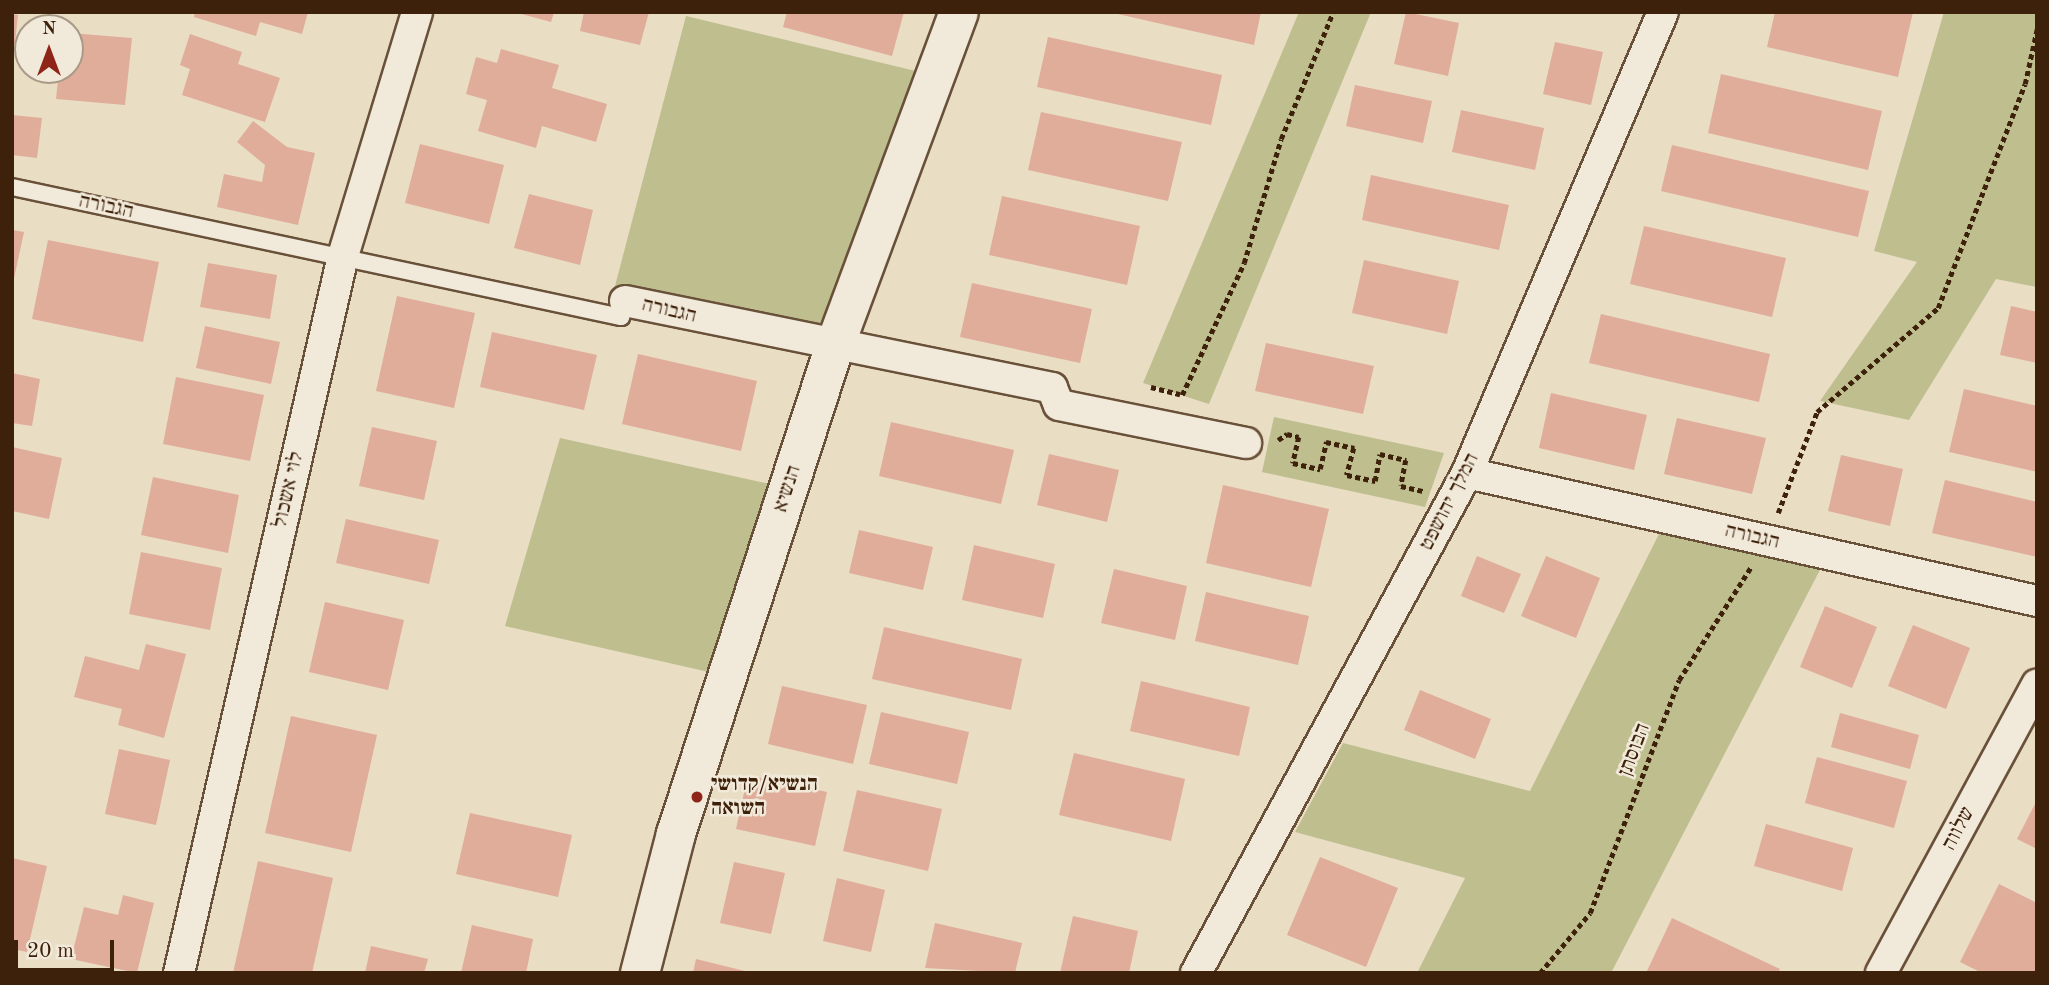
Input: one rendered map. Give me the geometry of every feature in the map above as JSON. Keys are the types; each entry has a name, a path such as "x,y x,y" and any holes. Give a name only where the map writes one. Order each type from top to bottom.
{"street":[{"name":"לוי אשכול","path":"179,973 343,256 416,12"},
{"name":"הנשיא","path":"640,973 676,834 834,348 959,12"},
{"name":"המלך יהושפט","path":"1196,973 1467,473 1664,12"},
{"name":"הגבורה","path":"625,301 834,348 1052,388 1059,405 1245,443"},
{"name":"הגבורה","path":"1467,473 2037,601"},
{"name":"שלווה","path":"1881,973 2037,684"}],"lane":[{"name":"הגבורה","path":"12,187 621,317 625,301"}],"path":[{"path":"1182,395 1244,263 1281,139 1332,12"},
{"name":"הבוסתן","path":"1540,973 1590,913 1679,680 1768,540 1817,412 1938,308 2025,84 2037,29"},
{"path":"1287,434 1299,437 1293,463 1320,469 1326,442 1354,448 1348,475 1375,481 1380,454 1406,460 1401,486 1417,490"}],"shaded area":[{"path":"1299,12 1371,12 1209,404 1143,383"},
{"path":"1944,12 2037,12 2037,287 1996,279 1909,420 1820,401 1917,262 1874,251"},
{"path":"686,16 924,73 826,332 615,286"},
{"path":"1274,417 1444,453 1425,507 1262,472"},
{"path":"560,438 770,484 709,672 505,626"},
{"path":"1662,528 1822,566 1611,973 1417,973 1465,878 1295,832 1343,743 1530,791"}],"building":[{"path":"195,12 308,12 302,34 260,22 256,36 194,17"},
{"path":"514,12 554,12 551,22"},
{"path":"584,12 649,12 640,45 580,31"},
{"path":"787,12 904,12 892,56 783,27"},
{"path":"1109,12 1261,12 1254,45"},
{"path":"1406,12 1459,23 1448,76 1394,64"},
{"path":"1775,12 1913,12 1898,77 1767,47"},
{"path":"12,14 14,51 12,51"},
{"path":"84,34 132,38 125,105 56,99 58,84 84,84"},
{"path":"190,34 242,52 238,64 280,78 265,122 182,95 190,69 180,65"},
{"path":"1048,37 1222,75 1211,125 1037,87"},
{"path":"1555,42 1603,52 1591,105 1543,94"},
{"path":"501,49 559,65 552,88 607,104 596,142 542,126 536,148 478,131 487,100 466,94 476,57 497,63"},
{"path":"1721,74 1882,111 1868,170 1708,133"},
{"path":"1355,85 1432,101 1423,143 1346,126"},
{"path":"1461,110 1544,128 1535,170 1452,152"},
{"path":"1041,112 1182,142 1168,201 1028,170"},
{"path":"12,115 42,118 37,158 12,155"},
{"path":"253,121 287,147 315,153 298,225 217,207 224,174 262,182 265,165 237,142"},
{"path":"420,144 504,165 489,224 405,203"},
{"path":"1672,145 1869,191 1858,237 1661,191"},
{"path":"1371,175 1509,205 1499,250 1362,220"},
{"path":"529,194 593,210 580,265 514,248"},
{"path":"1002,196 1140,226 1127,285 989,255"},
{"path":"1644,226 1786,258 1772,317 1630,284"},
{"path":"12,230 24,232 13,283 12,283"},
{"path":"48,240 159,262 143,342 32,319"},
{"path":"1364,260 1459,281 1447,334 1352,313"},
{"path":"208,263 277,275 270,319 200,307"},
{"path":"972,283 1092,309 1080,363 960,337"},
{"path":"397,296 475,313 454,408 376,391"},
{"path":"2011,306 2037,312 2037,363 2000,355"},
{"path":"1601,314 1770,354 1759,402 1589,363"},
{"path":"205,326 280,342 271,384 196,368"},
{"path":"492,332 597,355 584,410 480,387"},
{"path":"1266,343 1374,366 1363,414 1255,391"},
{"path":"638,354 757,381 741,451 622,424"},
{"path":"12,373 40,379 32,426 12,423"},
{"path":"176,377 264,395 250,461 163,444"},
{"path":"1964,389 2037,406 2037,472 1949,452"},
{"path":"1551,393 1647,415 1634,470 1539,448"},
{"path":"1677,418 1766,438 1752,494 1664,474"},
{"path":"891,422 1014,450 1001,504 879,476"},
{"path":"372,427 437,441 424,500 359,486"},
{"path":"12,447 62,458 49,519 12,511"},
{"path":"1049,454 1119,470 1107,522 1037,505"},
{"path":"1841,455 1903,469 1890,526 1828,511"},
{"path":"153,477 239,495 228,553 141,535"},
{"path":"1945,480 2037,502 2037,557 1932,533"},
{"path":"1223,485 1329,509 1311,587 1206,563"},
{"path":"346,519 439,540 429,584 336,563"},
{"path":"859,530 933,547 923,590 849,573"},
{"path":"974,545 1055,564 1043,618 962,600"},
{"path":"141,552 222,568 210,630 129,614"},
{"path":"1477,556 1521,574 1504,613 1461,596"},
{"path":"1546,556 1600,578 1576,638 1521,616"},
{"path":"1114,569 1187,586 1175,640 1101,623"},
{"path":"1206,592 1309,616 1298,665 1195,641"},
{"path":"325,602 404,620 388,690 309,672"},
{"path":"1825,606 1877,627 1852,688 1800,667"},
{"path":"1913,625 1970,648 1946,709 1888,686"},
{"path":"884,627 1022,659 1011,710 872,679"},
{"path":"146,644 186,654 164,738 118,725 122,709 74,697 85,656 139,670"},
{"path":"1141,681 1250,707 1239,756 1130,731"},
{"path":"782,686 867,705 853,764 768,744"},
{"path":"1420,690 1491,719 1475,759 1404,730"},
{"path":"881,712 969,732 957,784 869,764"},
{"path":"1840,713 1919,735 1910,769 1831,747"},
{"path":"291,716 377,735 351,852 265,833"},
{"path":"119,749 170,760 156,825 105,814"},
{"path":"1074,753 1185,779 1171,841 1059,815"},
{"path":"1817,757 1907,781 1894,828 1805,803"},
{"path":"748,775 827,792 815,846 736,829"},
{"path":"857,790 942,809 928,871 843,851"},
{"path":"2037,800 2037,849 2017,839"},
{"path":"470,813 572,835 558,897 456,874"},
{"path":"1766,824 1853,848 1842,891 1754,866"},
{"path":"1320,857 1398,888 1366,967 1287,935"},
{"path":"12,858 47,866 27,952 12,949"},
{"path":"258,861 333,878 312,973 233,973"},
{"path":"734,862 785,873 771,934 720,923"},
{"path":"837,878 885,890 871,952 823,941"},
{"path":"1999,884 2037,903 2037,973 1982,973 1960,962"},
{"path":"123,895 154,903 137,973 71,959 84,907 118,915"},
{"path":"1073,916 1138,931 1129,973 1060,973"},
{"path":"1672,918 1780,969 1778,973 1646,973"},
{"path":"935,923 1022,943 1015,973 925,968"},
{"path":"472,925 533,939 526,973 461,973"},
{"path":"371,946 428,959 424,973 365,973"},
{"path":"696,959 749,972 749,973 693,973"}],"place":[{"name":"הנשיא/קדושי השואה","path":"697,797"}]}
